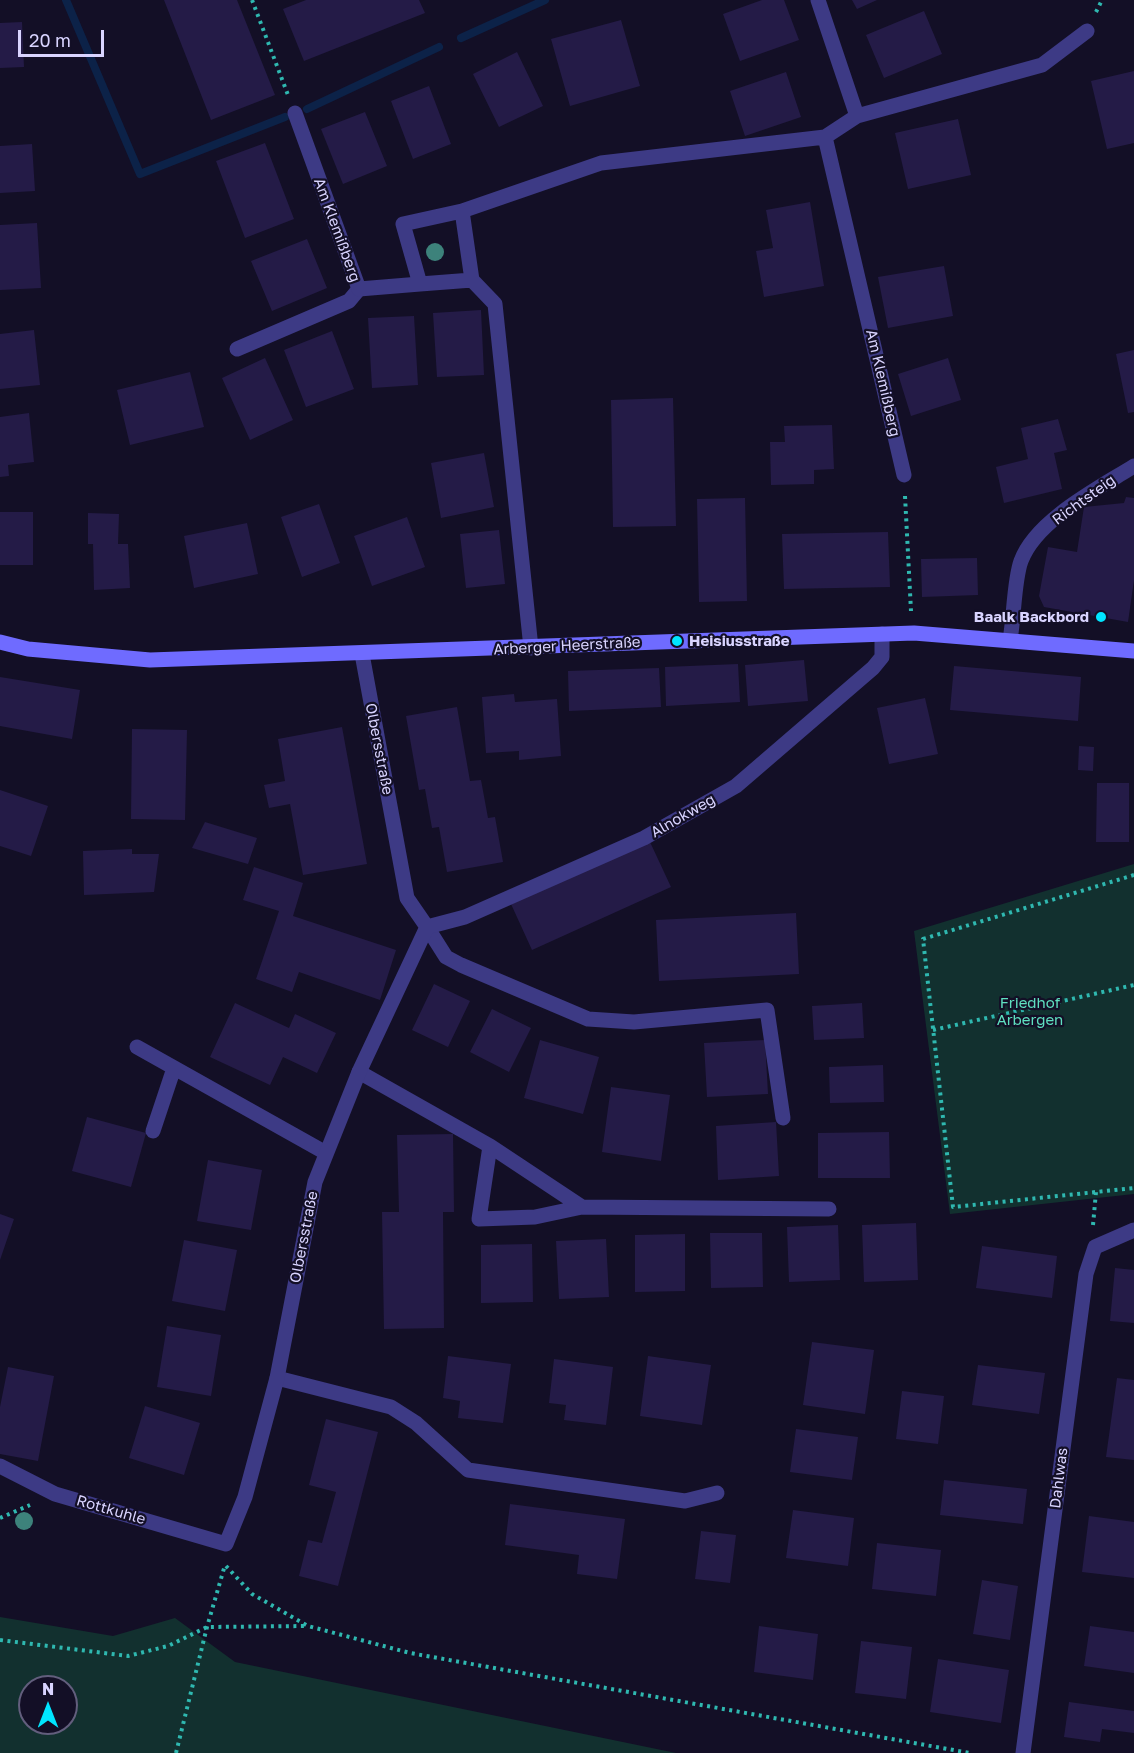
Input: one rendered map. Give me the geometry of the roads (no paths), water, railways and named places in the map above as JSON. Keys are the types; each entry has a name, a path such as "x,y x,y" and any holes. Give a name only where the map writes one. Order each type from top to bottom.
{"main road":[{"name":"Arberger Heerstraße","path":"0,642 28,649 150,660 531,648 882,633 914,633 1134,651"}],"street":[{"path":"818,0 857,116"},
{"path":"420,284 403,224 462,211 601,163 825,136 857,116 1042,65 1087,31"},
{"name":"Am Klemißberg","path":"295,113 358,289 472,280"},
{"name":"Am Klemißberg","path":"825,136 904,475"},
{"path":"462,211 472,280 495,304 531,648"},
{"path":"237,349 349,301 358,289"},
{"name":"Richtsteig","path":"1010,640 1021,561 1033,540 1068,508 1134,466"},
{"name":"Alnokweg","path":"427,927 465,917 644,838 736,786 873,668 882,657 882,633"},
{"name":"Olbersstraße","path":"226,1544 245,1497 277,1378 315,1182 359,1072 427,927 407,898 362,654"},
{"path":"427,927 446,957 460,965 588,1018 634,1022 767,1010 783,1118"},
{"path":"137,1047 326,1153"},
{"path":"153,1131 174,1068"},
{"path":"359,1072 490,1146 582,1207"},
{"path":"490,1146 479,1219 535,1217 582,1207 829,1209"},
{"name":"Dahlwas","path":"1023,1753 1086,1274 1095,1247 1134,1230"},
{"path":"277,1378 391,1407 416,1423 468,1470 685,1501 717,1493"},
{"name":"Rottkuhle","path":"0,1466 55,1494 226,1544"}],"waterway":[{"path":"66,0 140,174 285,117"},
{"path":"461,38 545,0"},
{"path":"307,109 439,47"}],"place":[{"name":"Baalk Backbord","path":"1101,617"},
{"name":"Heisiusstraße","path":"677,641"}],"park label":[{"name":"Friedhof Arbergen","path":"1030,1012"}]}
